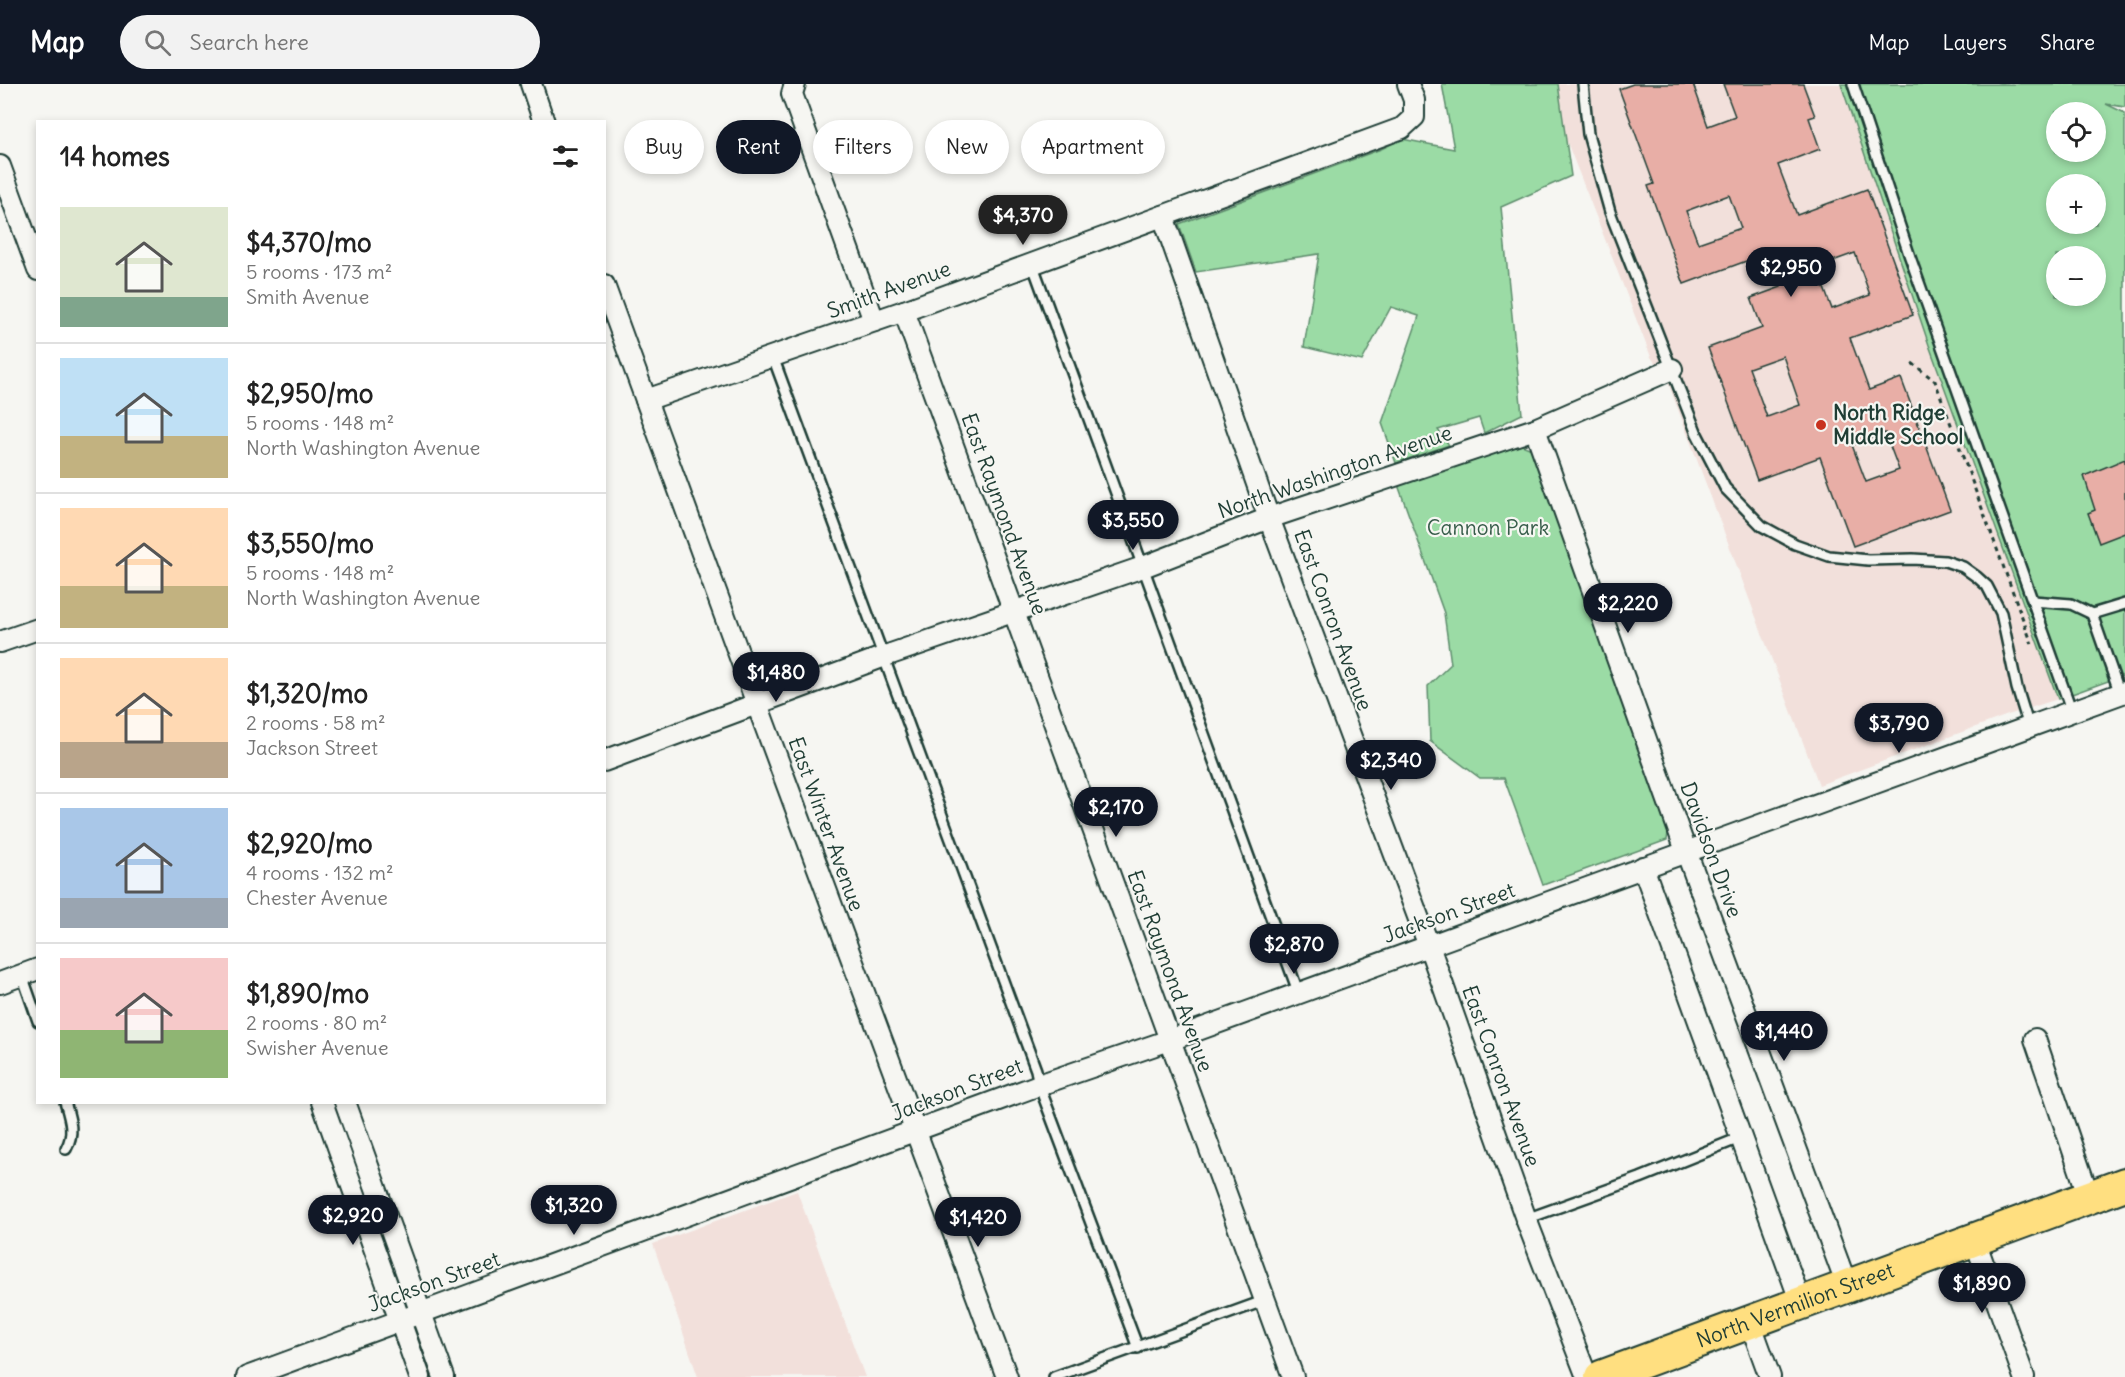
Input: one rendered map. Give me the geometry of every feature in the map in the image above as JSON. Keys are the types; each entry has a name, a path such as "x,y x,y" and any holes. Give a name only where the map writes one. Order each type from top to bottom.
{"main road":[{"name":"North Vermilion Street","path":"1601,1377 1974,1238 2125,1185"}],"street":[{"path":"531,84 543,120"},
{"path":"795,84 792,94 874,321"},
{"name":"Smith Avenue","path":"646,400 904,311 1402,128 1414,117 1414,100 1408,84"},
{"path":"0,166 4,192 36,265"},
{"name":"East Conron Avenue","path":"1163,216 1269,518 1429,946 1526,1219 1587,1377"},
{"name":"East Winter Avenue","path":"606,290 1007,1377"},
{"name":"East Raymond Avenue","path":"904,311 1293,1377"},
{"name":"North Washington Avenue","path":"606,760 885,656 1143,567 1269,518 1535,429 1672,369"},
{"name":"Davidson Drive","path":"1535,429 1686,851 1847,1286"},
{"path":"0,642 36,630"},
{"name":"Jackson Street","path":"247,1377 1039,1085 1299,994 2122,693"},
{"path":"1642,867 1801,1303"},
{"path":"0,983 30,972"},
{"path":"2035,1039 2089,1197"},
{"path":"323,1104 420,1377"},
{"path":"346,1104 444,1377"},
{"path":"349,1179 370,1171"},
{"path":"1974,1238 2024,1377"},
{"path":"1750,1322 1770,1377"}],"lane":[{"path":"1583,84 1588,134 1610,212 1697,434 1725,488 1762,526 1796,544 1829,556 1868,560 1945,561 1963,567 1977,577 1987,586 2001,613 2017,688 2029,727"},
{"path":"1854,84 1910,257 2072,712"},
{"path":"1032,263 1299,994"},
{"path":"773,357 885,656 1036,1070 1039,1085 1138,1348"},
{"path":"2033,601 2071,604 2092,614 2122,693"},
{"path":"2092,614 2125,603"},
{"path":"30,972 36,1009"},
{"path":"66,1104 72,1139 66,1149"},
{"path":"1526,1219 1640,1178 1742,1137"},
{"path":"1054,1377 1266,1300"}],"path":[{"path":"1912,363 1935,381 2033,645"}],"shaded area":[{"name":"North Ridge Middle School","path":"1558,84 1841,84 1929,345 2058,699 2008,715 1819,785 1667,380 1651,357 1565,137"},
{"path":"797,1191 865,1377 698,1377 653,1244"}],"green space":[{"path":"1442,84 1558,84 1571,176 1501,207 1522,414 1484,433 1479,418 1438,430 1449,445 1396,463 1382,423 1419,316 1391,307 1362,361 1304,347 1319,254 1196,272 1179,224 1381,149 1402,139 1454,149"},
{"path":"1841,84 2125,84 2125,107 2106,104 2125,113 2125,675 2058,699 1929,345"},
{"name":"Cannon Park","path":"1515,442 1534,450 1669,826 1667,840 1543,885 1504,778 1480,778 1430,741 1428,686 1451,664 1444,613 1397,482"}],"building":[{"path":"1633,84 1693,84 1708,126 1735,116 1723,84 1803,84 1815,116 1809,118 1820,149 1778,165 1797,215 1867,189 1913,315 1850,338 1869,390 1901,378 1950,510 1853,546 1820,457 1757,480 1708,348 1762,328 1751,298 1781,287 1768,253 1684,284 1648,186 1654,184 1619,89","holes":["1729,195 1741,228 1698,243 1686,211","1855,253 1870,295 1832,309 1816,267","1783,356 1800,405 1767,417 1749,368","1885,433 1899,470 1866,482 1852,445"]},
{"path":"2125,459 2125,533 2099,543 2088,513 2095,510 2084,476"}],"place":[{"name":"North Ridge Middle School","path":"1821,425"}]}
